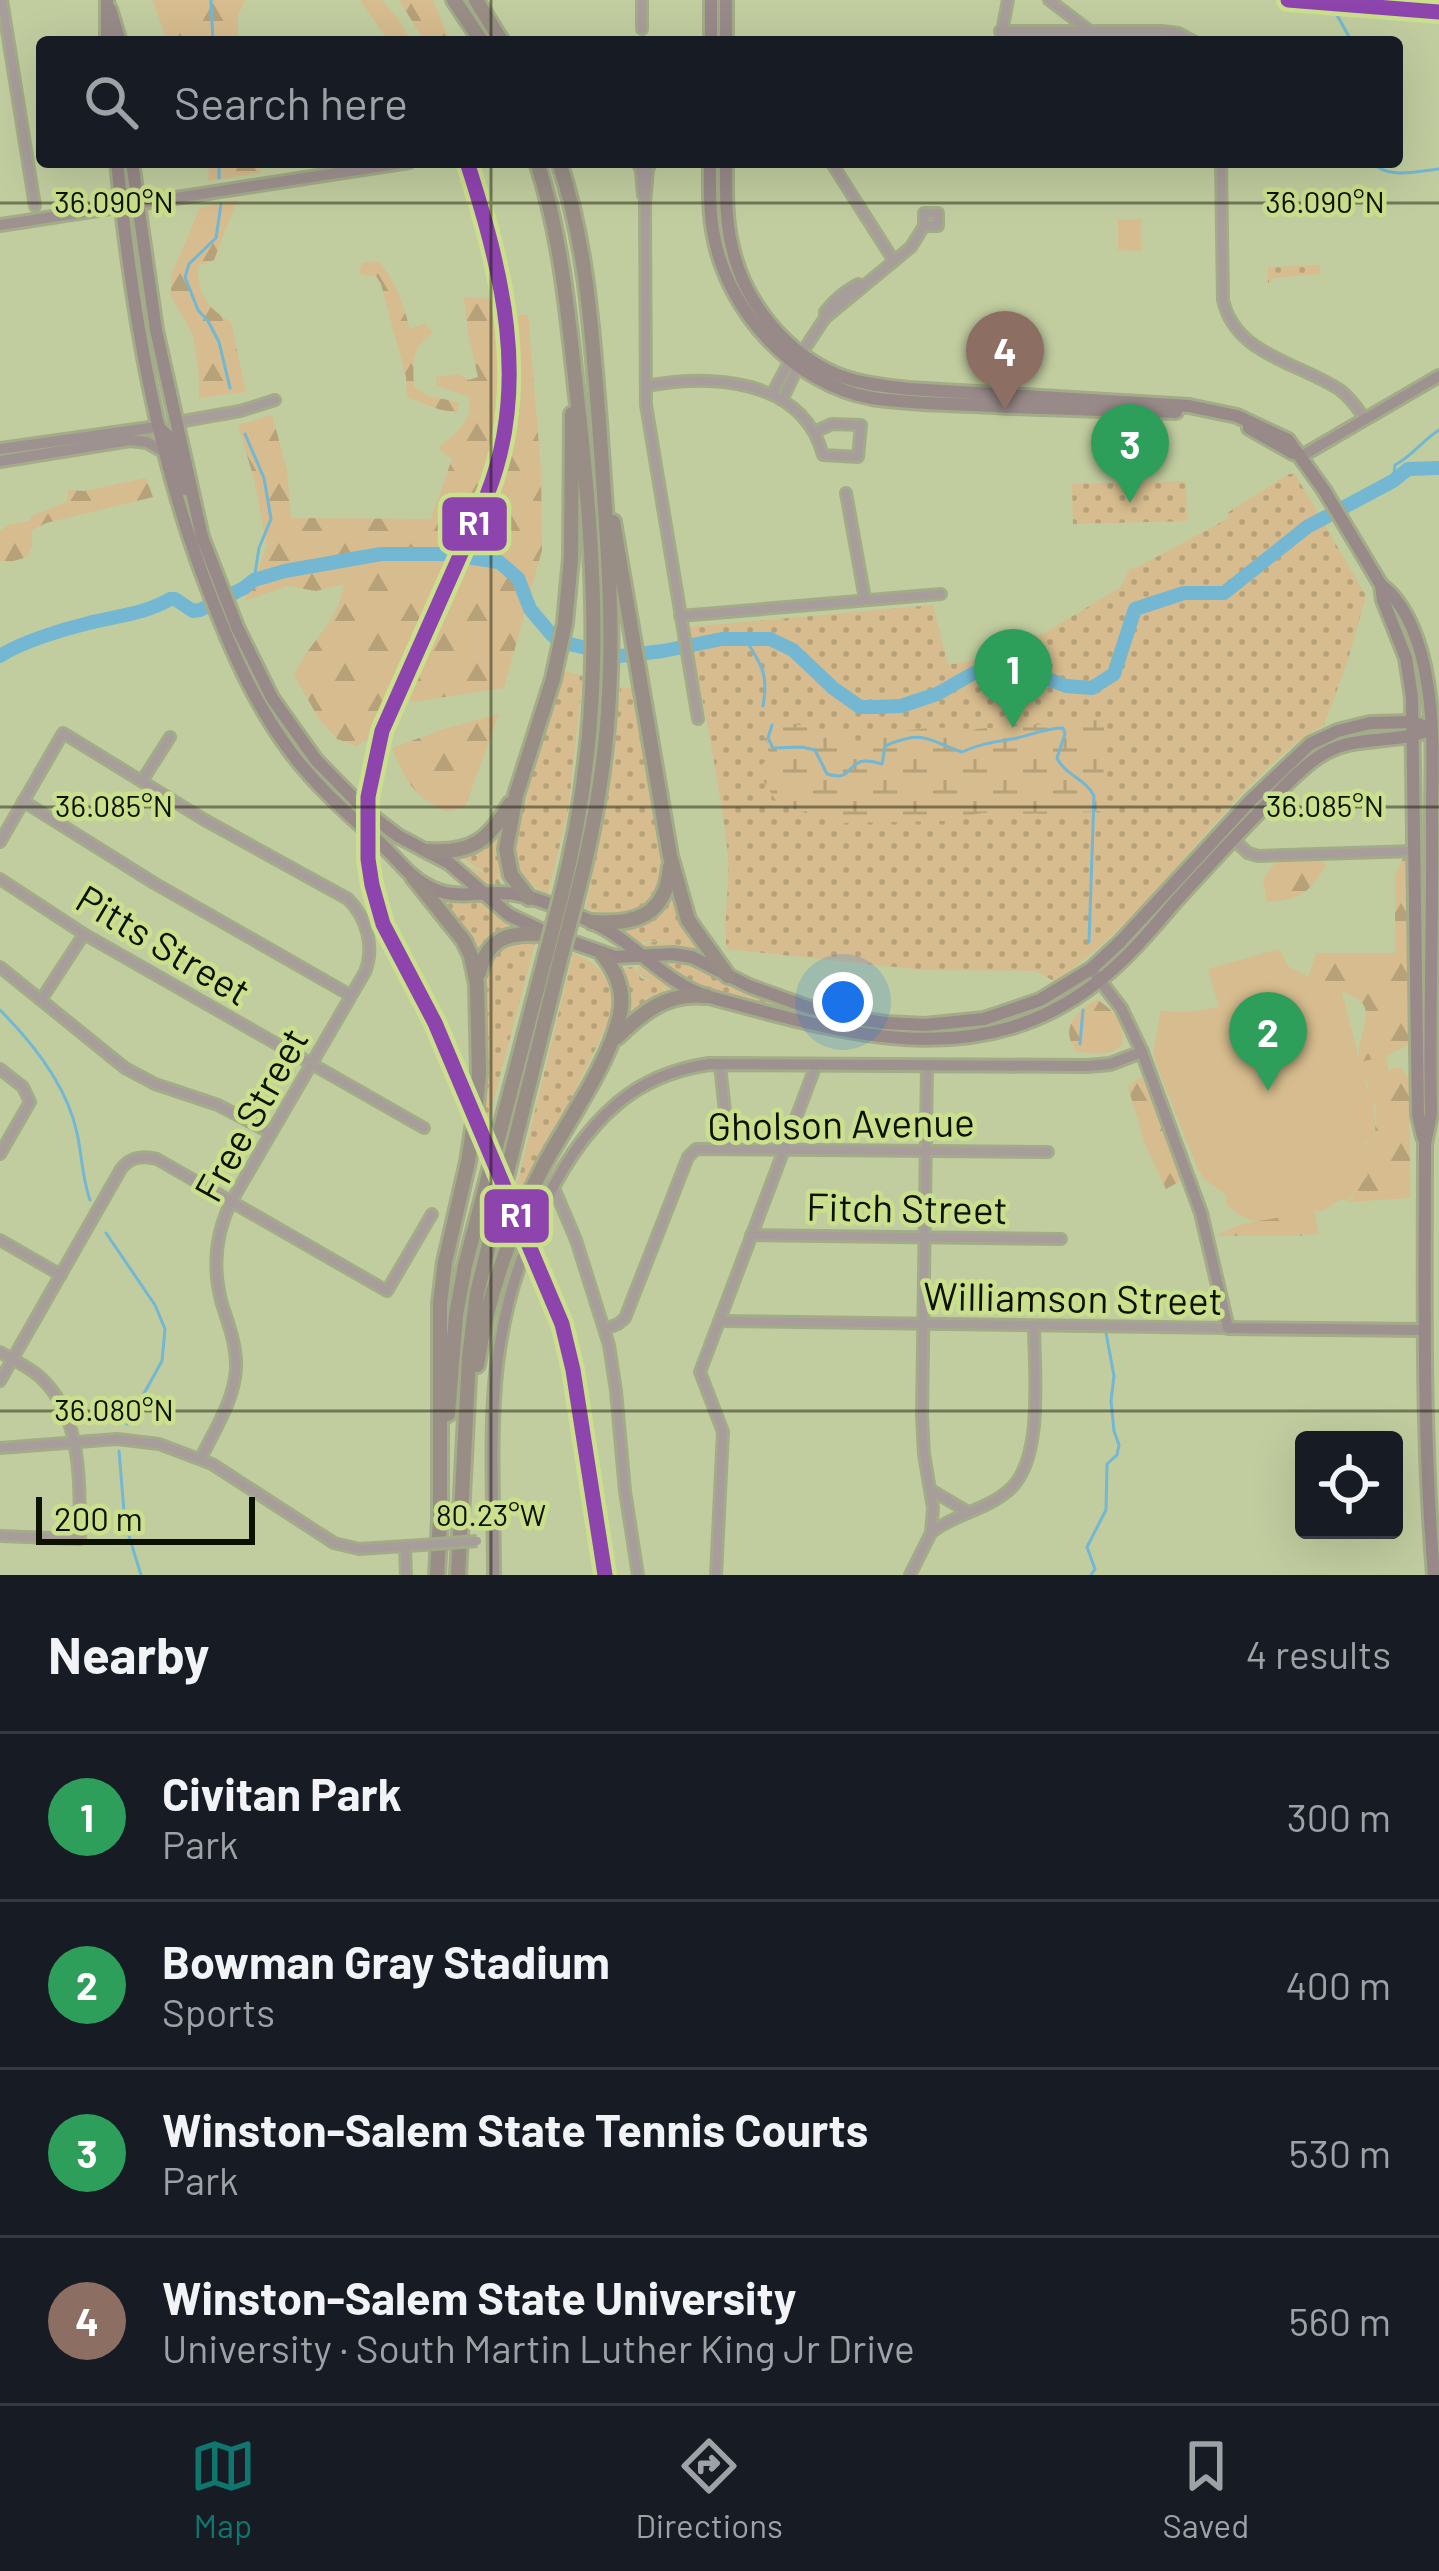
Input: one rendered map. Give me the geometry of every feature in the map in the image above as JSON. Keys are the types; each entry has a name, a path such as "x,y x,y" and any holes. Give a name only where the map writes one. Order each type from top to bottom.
{"highway":[{"path":"454,0 478,36"},
{"path":"476,0 498,36"},
{"path":"538,168 561,254 603,619"},
{"path":"437,1575 451,1361 463,1278 600,785 600,436 586,278 561,168"},
{"path":"529,898 513,880 506,856 516,795 557,662 568,602 572,349"},
{"path":"600,436 670,856 688,920 728,976"},
{"path":"428,851 476,844 495,829 516,795"},
{"path":"592,922 626,922 650,912 666,890 670,856"},
{"path":"413,877 464,941 477,985 475,1118 440,1303 440,1526"},
{"path":"477,985 484,957 499,940 519,934 553,944"},
{"path":"458,1575 471,1340 553,944"},
{"path":"466,1442 483,1327 506,1247 613,1041 621,1013 621,992 602,954"},
{"path":"613,1041 660,1003 684,995 706,996"}],"main road":[{"path":"711,0 711,36"},
{"path":"726,0 726,36"},
{"path":"107,1 107,36"},
{"path":"107,1 118,36"},
{"path":"118,168 149,392 163,451 179,511 231,629 247,682 289,749 340,808 413,877 445,894 529,898 622,938 681,985 706,996 842,1032 904,1040 988,1033 1065,1004 1236,815 1310,744 1359,725 1431,729"},
{"path":"133,168 156,330 209,574"},
{"path":"710,168 713,231 731,288 765,335 798,358 878,386 1214,409 1288,440 1381,585 1406,658 1413,729 1418,1115 1425,1144"},
{"path":"726,168 729,231 738,270 755,303 798,358"},
{"path":"157,427 169,437 202,537"},
{"path":"1381,585 1394,594 1416,642 1427,682 1431,729 1435,986 1425,1144 1425,1330 1434,1575"},
{"path":"231,629 316,760 368,814 442,859 509,915 553,944 622,958 685,956 826,1013 885,1023 925,1025 984,1019 1095,975 1131,952 1301,771 1326,752 1413,729"},
{"path":"1415,921 1424,981 1435,986"}],"street":[{"path":"2,0 35,206"},
{"path":"642,0 642,28"},
{"path":"1000,36 1008,0"},
{"path":"1049,0 1090,32"},
{"path":"1018,36 1162,31 1184,36"},
{"path":"0,225 371,168"},
{"path":"640,168 645,202"},
{"path":"649,168 645,202 649,427 698,719"},
{"path":"835,168 894,261"},
{"path":"1221,168 1223,300 1229,318 1251,344 1341,391 1365,419"},
{"path":"772,394 825,313 911,247 924,226"},
{"path":"782,400 798,358"},
{"path":"1300,457 1439,376"},
{"path":"646,386 696,378 772,394 814,432 824,455 858,457 861,424 832,424 814,432"},
{"path":"176,423 275,400"},
{"path":"0,449 157,427"},
{"path":"0,460 134,440 163,451"},
{"path":"846,493 866,599"},
{"path":"680,616 941,594"},
{"path":"0,842 63,733 142,781 170,737"},
{"name":"Free Street","path":"142,781 348,899 361,914 370,950 369,963 231,1202 218,1236 215,1261 234,1340 236,1372 227,1405 201,1458"},
{"path":"22,801 154,884 350,995"},
{"path":"1233,839 1258,856 1415,851"},
{"name":"Pitts Street","path":"0,879 84,934 424,1128"},
{"path":"41,1000 84,934"},
{"path":"0,967 141,1079 218,1106 272,1133"},
{"path":"1095,975 1121,1008 1142,1052 1203,1222 1228,1328"},
{"path":"494,1575 493,1421 500,1343 521,1262 554,1189 591,1131 626,1097 669,1074 720,1063 1088,1066 1142,1052"},
{"path":"720,1063 729,1149"},
{"path":"716,1575 723,1432 700,1372 817,1064"},
{"path":"910,1575 931,1533 933,1508 922,1417 927,1065"},
{"path":"0,1069 23,1088 30,1102 1,1149"},
{"name":"Gholson Avenue","path":"605,1329 625,1318 688,1157 695,1150 1048,1153"},
{"path":"0,1381 121,1169 135,1158 157,1159 387,1291 431,1214"},
{"path":"554,1189 605,1329 638,1575"},
{"name":"Fitch Street","path":"751,1235 1061,1239"},
{"path":"0,1240 61,1275"},
{"name":"Williamson Street","path":"720,1321 1425,1330"},
{"path":"931,1533 1010,1490 1028,1462 1034,1410 1034,1326"},
{"path":"0,1352 39,1376 68,1417 80,1496 80,1539 0,1536"},
{"path":"0,1448 117,1439 160,1444 201,1458 334,1543 359,1549 494,1540"},
{"path":"930,1490 968,1512"},
{"path":"405,1546 406,1575"}],"green space":[{"path":"153,0 245,0 238,15 238,36 165,36"},
{"path":"360,0 382,0 408,36 385,36"},
{"path":"399,0 433,0 448,36 421,36"},
{"path":"209,168 260,168 261,173 208,181"},
{"path":"237,200 214,260 198,266 198,276 205,299 231,322 246,392 199,398 193,335 171,296 171,276 200,208"},
{"path":"1118,219 1141,219 1141,251 1118,250"},
{"path":"378,261 394,284 410,329 425,323 433,333 415,355 414,386 427,396 459,402 457,413 407,397 381,284 376,276 359,271 362,263"},
{"path":"1320,265 1321,274 1272,278 1268,283 1268,267"},
{"path":"464,297 494,299 501,322 503,390 486,481 498,486 517,423 517,315 528,315 541,470 542,550 504,688 402,701 413,674 402,668 371,737 356,746 337,739 319,719 294,675 329,622 344,584 316,591 287,586 245,601 267,546 238,425 272,415 287,470 291,518 431,519 452,459 438,448 462,427 470,406 469,397 437,386 436,377 478,377"},
{"path":"1295,474 1366,596 1324,725 1269,767 1109,939 1054,981 1036,971 923,970 727,949 727,847 689,627 933,605 948,665 979,659 1046,632 1121,587 1131,566 1134,569 1229,518 1227,513"},
{"path":"146,478 153,497 46,523 32,530 27,557 0,561 0,531 67,502 68,490"},
{"path":"1186,481 1187,521 1073,524 1072,484"},
{"path":"561,670 583,676 568,811 548,894 522,873 514,841"},
{"path":"620,687 636,689 666,874 653,902 639,912 621,915 586,908 614,763"},
{"path":"499,714 465,807 447,812 418,794 392,748"},
{"path":"770,718 832,733 849,745 925,729 946,728 963,737 976,729 1100,720 1104,725 1103,811 837,823 778,804 759,767 770,757 764,735"},
{"path":"500,834 500,859 508,883 496,875 501,884 484,884 453,857 486,873 461,857"},
{"path":"1404,856 1410,1044 1360,1063 1365,1007 1355,997 1308,977 1316,953 1395,953 1395,875"},
{"path":"1317,859 1327,865 1309,888 1297,897 1267,902 1263,880 1277,860"},
{"path":"673,884 696,940 691,944 702,950 671,945 645,948 644,944 657,941 675,943 659,940 639,943 624,930"},
{"path":"484,902 492,908 487,912 495,911 514,927 498,935 478,957 453,919 456,914 450,915 441,903"},
{"path":"512,940 536,940 488,1121 483,1117 487,1065 483,978 492,952"},
{"path":"1279,949 1289,967 1333,990 1341,989 1360,1062 1386,1056 1389,1071 1364,1076 1367,1089 1374,1093 1375,1138 1366,1142 1357,1162 1368,1175 1347,1201 1314,1210 1319,1234 1303,1235 1300,1212 1253,1220 1226,1204 1227,1195 1204,1179 1197,1167 1153,1053 1161,1011 1219,1007 1208,969"},
{"path":"573,953 604,975 613,1013 545,1152 521,1191 516,1190"},
{"path":"662,962 692,965 747,995 856,1023 996,1022 965,1032 929,1035 850,1028 704,989"},
{"path":"645,965 675,990 661,986 665,993 627,1014 619,968 633,967 641,978 653,983 638,972 638,966"},
{"path":"1097,1000 1117,1019 1122,1045 1107,1053 1078,1052 1069,1029 1082,1010"},
{"path":"1393,1068 1410,1078 1410,1198 1347,1202 1354,1195 1360,1155 1375,1137 1376,1107 1364,1075"},
{"path":"1139,1077 1147,1084 1184,1179 1166,1189 1145,1144 1128,1087"},
{"path":"1301,1212 1302,1236 1215,1236 1246,1223"}],"waterway":[{"path":"211,0 213,36"},
{"path":"1333,8 1349,36"},
{"path":"219,168 219,178"},
{"path":"1378,168 1394,173 1439,169"},
{"path":"221,204 216,238 189,264 185,277 198,310 219,342 230,388"},
{"path":"1393,481 1395,465 1439,430"},
{"path":"245,434 264,478 271,519 259,548 254,580"},
{"path":"0,656 43,636 170,599 200,610 254,580 285,571 381,554 447,554 499,562 518,578 530,609 561,642 620,656 722,639 770,639 793,650 860,707 901,706 937,694 974,673 1007,667 1066,686 1092,688 1114,674 1135,609 1184,593 1224,593 1307,527 1408,469 1439,468"},
{"path":"744,637 762,669 763,706"},
{"path":"772,725 768,738 773,748 815,750 827,774 837,776 861,761 882,764 885,746 909,738 925,738 962,752 1063,728 1057,758 1094,796 1089,942"},
{"path":"0,1010 57,1082 77,1133 90,1200"},
{"path":"1080,1044 1083,1010"},
{"path":"106,1233 155,1305 165,1329 162,1361 127,1424"},
{"path":"1091,1575 1095,1569 1087,1547 1106,1510 1107,1464 1117,1455 1119,1445 1106,1333"},
{"path":"119,1451 125,1523 141,1575"}],"transit line":[{"name":"R1","path":"1288,0 1439,12"},
{"name":"R1","path":"469,168 491,244 507,328 507,411 487,495 382,731 368,797 368,859 383,924 435,1023 562,1324 605,1575"}],"place":[{"name":"Winston-Salem State University","path":"1005,410"},
{"name":"Winston-Salem State Tennis Courts","path":"1130,503"},
{"name":"Civitan Park","path":"1013,728"},
{"name":"Bowman Gray Stadium","path":"1268,1091"}]}
